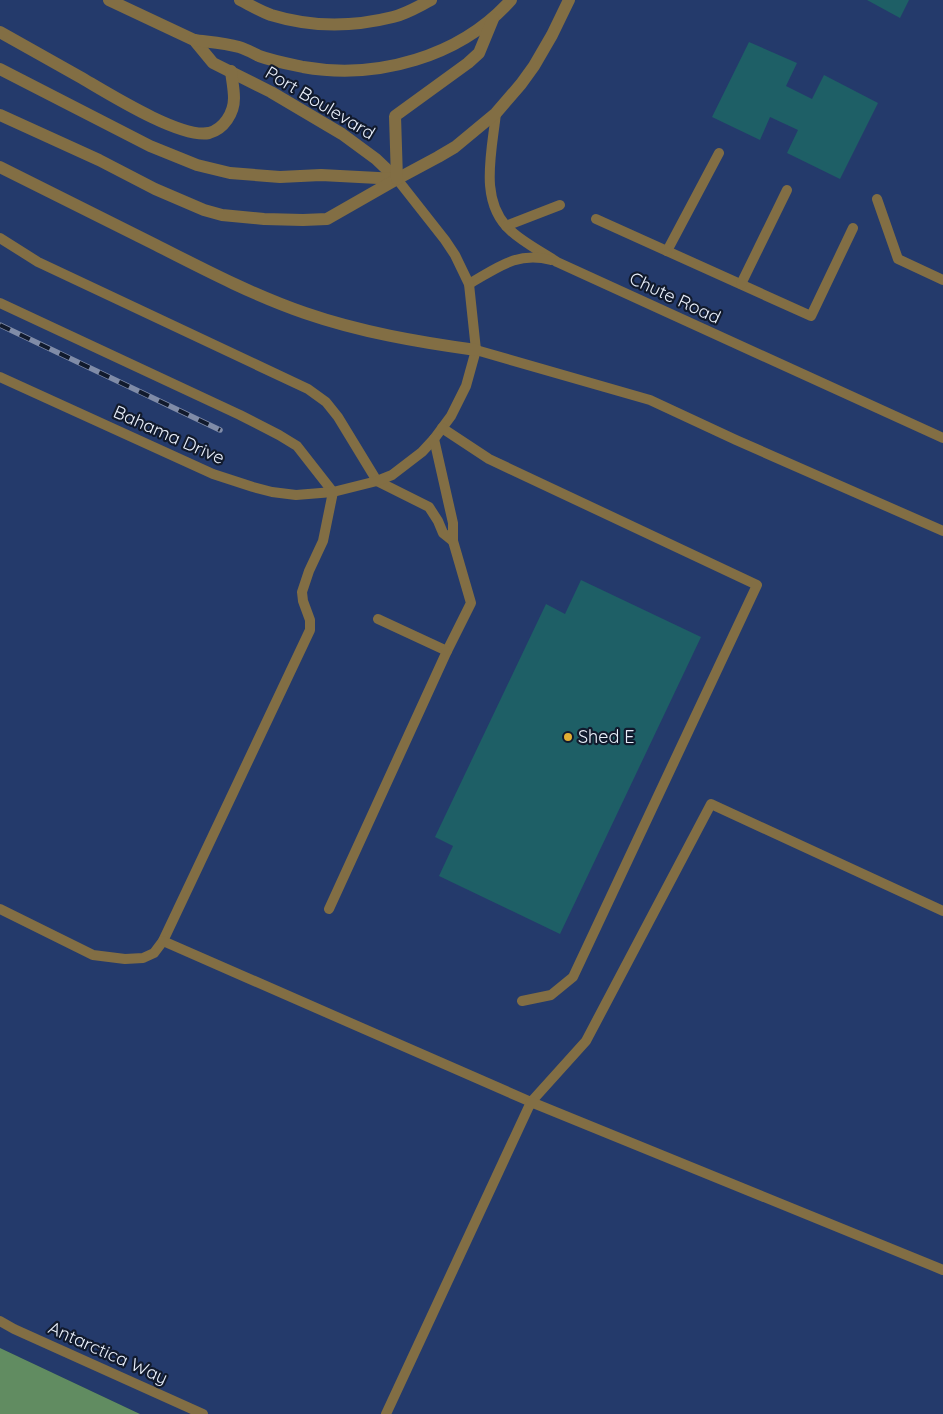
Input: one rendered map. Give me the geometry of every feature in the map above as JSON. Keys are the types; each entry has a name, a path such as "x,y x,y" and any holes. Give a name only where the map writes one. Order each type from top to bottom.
{"street":[{"name":"Port Boulevard","path":"109,0 194,40 213,63 279,97 342,134 376,159 398,179"},
{"path":"240,0 269,14 290,20 334,25 368,22 394,17 431,0"},
{"path":"194,40 240,47 261,56 302,67 320,70 371,70 392,66 454,44 493,19 511,0"},
{"path":"0,114 184,202 222,215 279,220 326,219 455,147 496,113 534,66 569,0"},
{"path":"398,179 395,116 468,63 479,52 493,19"},
{"path":"0,32 136,109 169,125 189,131 208,133 221,127 230,116 234,100 231,72"},
{"path":"0,69 150,146 182,160 205,167 230,173 280,177 321,175 398,179"},
{"path":"0,167 224,279 287,306 327,320 389,336 476,350"}],"lane":[{"name":"Chute Road","path":"496,113 489,177 490,195 500,220 512,232 556,262 943,438"},
{"path":"667,251 720,153"},
{"path":"398,179 444,240 469,284 476,350 650,400 943,531"},
{"path":"740,284 787,190"},
{"path":"878,200 898,258 943,280"},
{"path":"506,226 560,205"},
{"path":"596,219 811,316 853,228"},
{"path":"0,238 38,262 308,389 317,395 326,402 338,417 377,481 429,507 443,533 453,541"},
{"path":"469,284 499,266 516,259 535,257 556,262"},
{"path":"0,303 280,434 297,446 333,492 323,541 309,571 302,592 303,601 310,620 310,630 163,941 154,953 143,958 125,959 93,955 0,909"},
{"name":"Bahama Drive","path":"0,377 213,474 234,482 272,492 296,495 333,492 377,481 392,475 408,464 434,439 459,402 466,386 476,350"},
{"path":"442,428 490,459 757,585 573,977 551,994 522,1001"},
{"path":"329,909 447,651 471,603 453,541 453,523 434,439"},
{"path":"378,619 447,651"},
{"path":"386,1414 531,1102 586,1041 711,804 943,911"},
{"path":"163,941 531,1102 943,1270"},
{"name":"Antarctica Way","path":"0,1321 203,1414"}],"shaded area":[{"path":"0,0 943,0 943,1414 140,1414 0,1348"},
{"path":"0,1348 140,1414 0,1414"}],"building":[{"path":"867,0 909,0 900,18"},
{"path":"749,42 797,63 786,86 812,99 824,75 878,103 840,179 787,153 798,130 770,117 760,140 712,117"},
{"name":"Shed E","path":"581,580 701,637 560,934 439,876 453,846 435,837 546,604 565,614"}],"railway":[{"path":"0,325 220,430"}],"place":[{"name":"Shed E","path":"568,737"}]}
